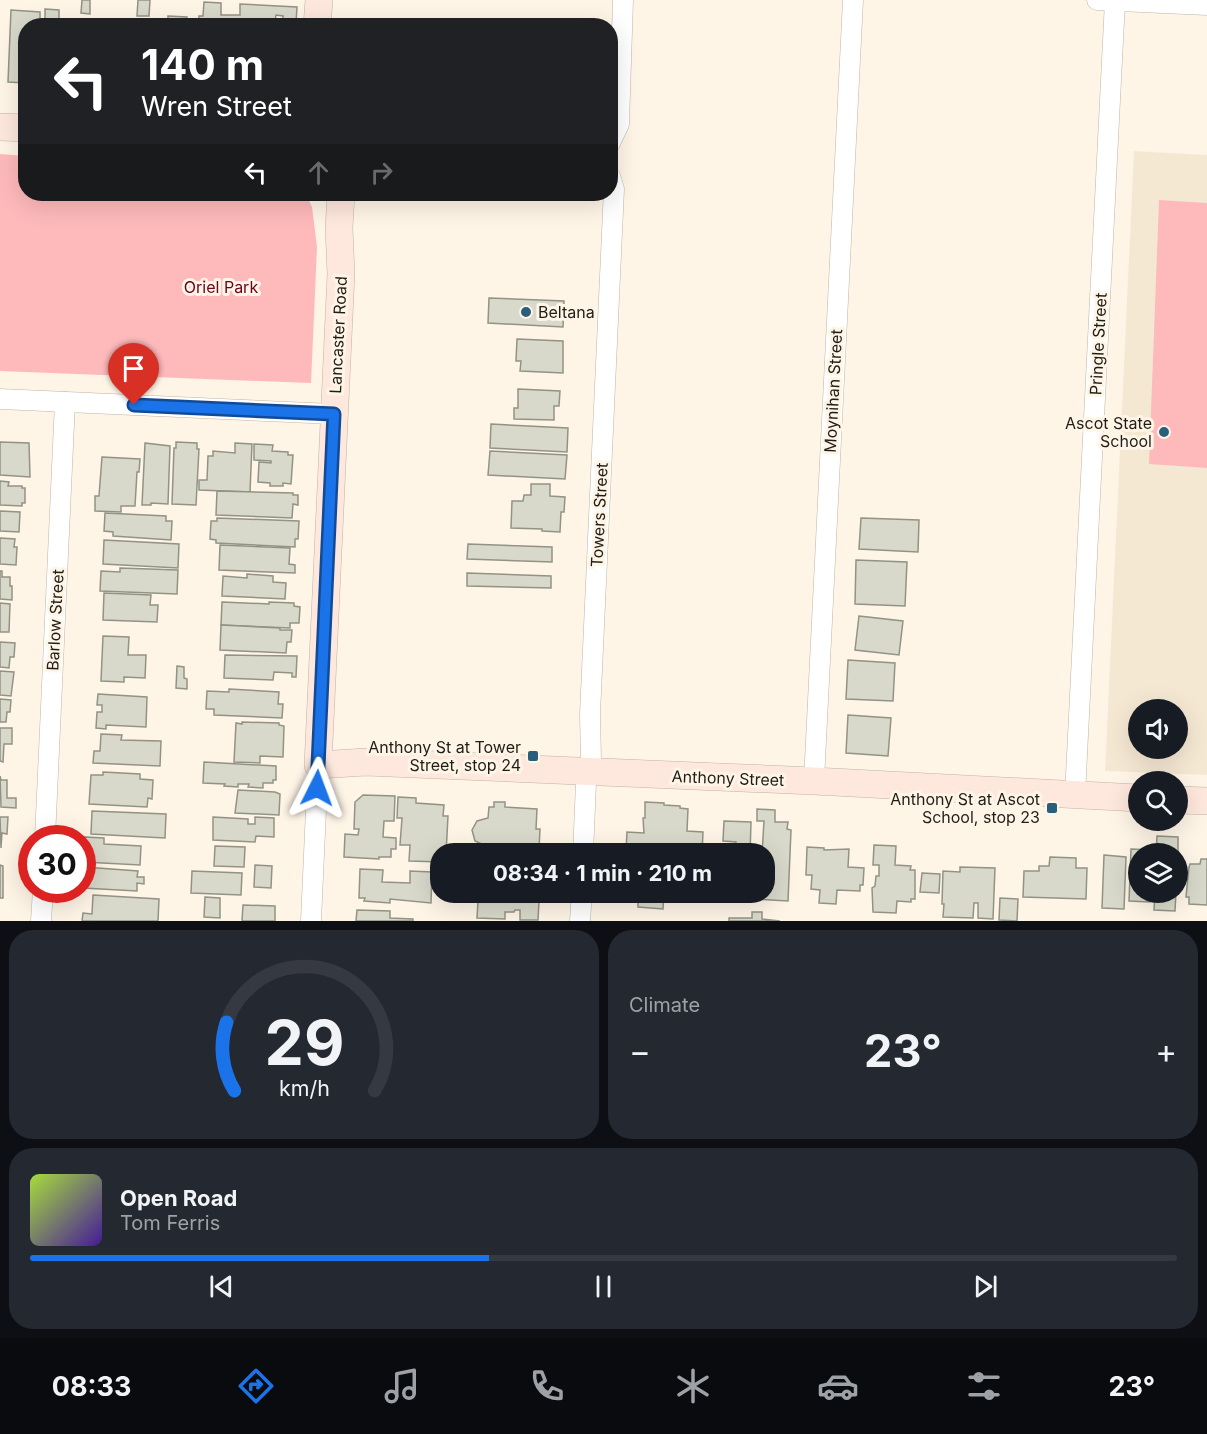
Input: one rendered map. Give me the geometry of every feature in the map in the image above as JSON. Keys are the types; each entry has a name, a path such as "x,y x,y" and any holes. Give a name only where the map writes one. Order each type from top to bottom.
{"street":[{"path":"317,18 318,0"},
{"path":"335,0 335,18"},
{"path":"618,126 623,0"},
{"name":"Moynihan Street","path":"814,781 853,0"},
{"path":"1097,0 1207,5"},
{"name":"Pringle Street","path":"1076,795 1115,1"},
{"path":"0,127 18,128"},
{"name":"Lancaster Road","path":"330,201 339,228"},
{"name":"Lancaster Road","path":"318,765 341,274 341,201"},
{"name":"Towers Street","path":"583,843 586,783 591,760 590,714 613,201"},
{"path":"0,399 334,414"},
{"name":"Barlow Street","path":"46,825 65,402"},
{"name":"Anthony Street","path":"318,765 366,762 814,781 1128,798"},
{"path":"311,921 318,765"},
{"path":"1188,800 1207,801"},
{"path":"41,921 42,903"},
{"path":"580,921 581,903"}],"shaded area":[{"name":"Ascot State School","path":"1134,151 1207,155 1207,775 1188,774 1188,771 1105,771"}],"green space":[{"name":"Oriel Park","path":"0,154 18,155 18,201 309,201 317,247 311,383 0,371"},
{"path":"1159,200 1207,203 1207,468 1149,464"}],"building":[{"path":"82,0 90,0 90,14 81,13"},
{"path":"138,0 150,0 149,16 137,16"},
{"path":"204,2 221,3 221,15 240,15 240,4 297,7 296,18 283,18 283,16 276,15 276,18 199,18 203,16"},
{"path":"45,9 59,10 59,18 45,18"},
{"path":"11,10 40,12 40,18 18,18 18,83 8,82"},
{"path":"168,16 187,17 187,18 168,18"},
{"name":"Beltana","path":"489,298 564,301 563,327 488,323"},
{"path":"517,339 563,341 563,373 520,371 521,361 516,361"},
{"path":"518,389 560,391 559,406 554,406 554,420 514,419 514,408 518,408"},
{"path":"491,424 568,428 567,452 490,448"},
{"path":"0,442 29,443 30,477 0,475"},
{"path":"176,442 197,443 197,449 199,449 196,505 172,504"},
{"path":"145,443 170,446 168,504 142,505"},
{"path":"235,443 252,444 250,492 199,490 199,480 207,480 208,456 213,456 213,451 235,453"},
{"path":"254,444 273,445 272,451 288,452 288,455 293,455 291,484 270,486 270,483 258,482 259,462 271,463 271,461 254,460"},
{"path":"490,451 567,455 565,479 488,475"},
{"path":"102,457 140,459 135,506 121,506 121,512 95,511 95,496 99,496"},
{"path":"0,481 9,482 8,486 25,488 25,503 22,503 22,506 0,505"},
{"path":"531,484 550,484 550,496 565,497 564,512 561,512 560,532 511,528 512,501 523,501 524,495 531,495"},
{"path":"217,491 293,493 293,495 298,495 298,505 293,504 292,518 216,515"},
{"path":"0,511 20,512 19,532 0,531"},
{"path":"105,513 166,516 166,521 172,521 171,540 113,536 113,532 104,531"},
{"path":"217,518 299,521 298,539 295,539 295,547 216,543 216,540 210,539 211,521 217,521"},
{"path":"861,518 919,520 918,552 859,549"},
{"path":"0,538 15,539 16,565 0,564"},
{"path":"104,540 179,544 178,568 103,564"},
{"path":"468,544 552,547 552,562 467,559"},
{"path":"220,545 290,548 289,564 295,565 295,573 219,570"},
{"path":"856,560 907,562 905,606 855,604"},
{"path":"120,568 178,570 177,594 100,591 101,571 120,572"},
{"path":"0,571 2,571 2,577 10,577 12,600 0,599"},
{"path":"467,573 551,576 551,588 467,586"},
{"path":"247,574 273,576 273,582 286,583 285,599 222,596 223,576 247,578"},
{"path":"104,593 151,595 150,605 158,605 157,622 103,620"},
{"path":"222,602 294,603 294,606 300,607 299,623 290,623 290,628 221,625"},
{"path":"0,603 10,604 9,632 0,632"},
{"path":"859,616 903,621 899,655 855,650"},
{"path":"221,625 292,630 291,642 287,642 286,653 220,650"},
{"path":"103,636 129,637 128,655 146,655 145,678 124,677 124,682 101,681"},
{"path":"0,642 15,643 14,657 10,657 9,668 0,667"},
{"path":"225,655 297,656 296,677 292,677 292,673 274,672 273,680 224,678"},
{"path":"848,660 895,663 893,701 846,699"},
{"path":"177,666 184,667 187,689 176,688"},
{"path":"0,671 14,672 11,696 0,695"},
{"path":"229,689 279,692 278,704 283,704 282,718 214,715 214,709 206,709 207,691 229,692"},
{"path":"98,694 147,697 146,727 106,725 106,729 96,728 97,712 102,712 102,705 97,705"},
{"path":"0,699 11,700 6,722 0,722"},
{"path":"848,715 891,718 888,756 846,753"},
{"path":"242,722 279,723 284,726 283,757 260,756 260,763 234,762 236,723 242,724"},
{"path":"0,728 12,728 12,744 4,744 3,762 0,761"},
{"path":"101,734 122,735 121,740 161,741 160,766 93,763 94,751 100,751"},
{"path":"204,762 276,766 276,780 273,780 273,783 263,783 263,788 248,787 249,784 238,784 238,787 203,783"},
{"path":"103,772 140,774 140,779 153,780 152,799 148,798 147,807 89,804 91,775 103,775"},
{"path":"0,776 1,780 7,780 7,798 16,798 16,808 1,807"},
{"path":"238,790 280,794 279,815 235,813"},
{"path":"363,795 395,796 394,821 384,821 383,837 396,838 396,849 391,849 391,857 379,857 379,859 344,857 345,834 358,835 359,829 354,829 355,802"},
{"path":"398,797 416,798 416,803 444,805 443,816 448,816 447,843 430,843 430,862 409,861 410,845 400,845 402,818 397,818"},
{"path":"494,802 505,802 505,807 537,809 536,829 540,829 539,843 479,843 475,841 472,830 477,821 488,818 489,807 494,807"},
{"path":"645,802 664,803 664,805 688,809 687,831 703,832 702,843 626,843 627,832 644,833 643,818 645,818"},
{"path":"757,809 775,810 775,822 788,822 787,829 791,830 788,901 775,900 775,843 763,843 764,821 757,821"},
{"path":"92,811 166,814 165,838 96,834 96,825 91,825"},
{"path":"0,817 8,817 7,834 2,833 1,848"},
{"path":"213,817 248,819 248,824 255,824 255,817 274,818 274,837 256,836 255,842 213,840"},
{"path":"724,821 751,822 750,843 723,841"},
{"path":"1157,836 1178,837 1178,843 1157,843"},
{"path":"96,838 104,838 104,844 141,846 140,865 96,863"},
{"path":"874,845 896,846 895,865 911,866 910,870 915,870 915,899 911,899 911,902 897,901 896,913 873,912 872,888 875,886 876,876 879,876 879,865 873,865"},
{"path":"215,846 245,847 244,867 214,866"},
{"path":"807,847 824,848 824,850 849,849 848,867 864,868 863,885 860,885 860,891 837,890 836,904 819,903 820,890 811,889 812,875 806,875"},
{"path":"1104,855 1126,857 1124,909 1102,908"},
{"path":"1050,857 1076,858 1076,868 1087,868 1086,899 1023,897 1024,871 1039,871 1039,866 1049,866"},
{"path":"1201,859 1207,859 1207,905 1189,904 1189,867 1190,864 1200,864"},
{"path":"0,865 3,866 3,898 0,898"},
{"path":"255,865 272,866 271,888 254,887"},
{"path":"960,867 995,868 993,919 978,918 978,903 974,903 973,918 943,917 943,871 960,872"},
{"path":"96,868 138,871 137,877 144,877 144,884 137,883 137,891 96,889"},
{"path":"360,869 383,870 382,882 410,883 410,871 430,872 430,903 390,899 390,903 364,901 365,898 359,898"},
{"path":"192,871 242,873 241,895 191,893"},
{"path":"922,873 940,874 939,893 920,892"},
{"path":"96,895 159,899 158,921 82,921 83,913 92,914"},
{"path":"205,897 220,898 220,918 204,917"},
{"path":"1000,898 1018,899 1017,921 999,920"},
{"path":"478,903 539,903 538,920 520,920 520,910 505,912 505,919 477,918"},
{"path":"638,903 663,903 663,909 638,907"},
{"path":"1154,903 1175,903 1175,911 1154,910"},
{"path":"243,905 275,906 275,921 242,921"},
{"path":"357,910 390,911 390,918 413,919 413,921 356,921"},
{"path":"752,912 762,912 762,919 780,921 729,921 729,918 752,918"}],"place":[{"name":"Beltana","path":"526,312"},
{"name":"Ascot State School","path":"1164,432"},
{"name":"Anthony St at Tower Street, stop 24","path":"533,756"},
{"name":"Anthony St at Ascot School, stop 23","path":"1052,808"}],"route":[{"path":"134,405 334,414 317,788"}]}
